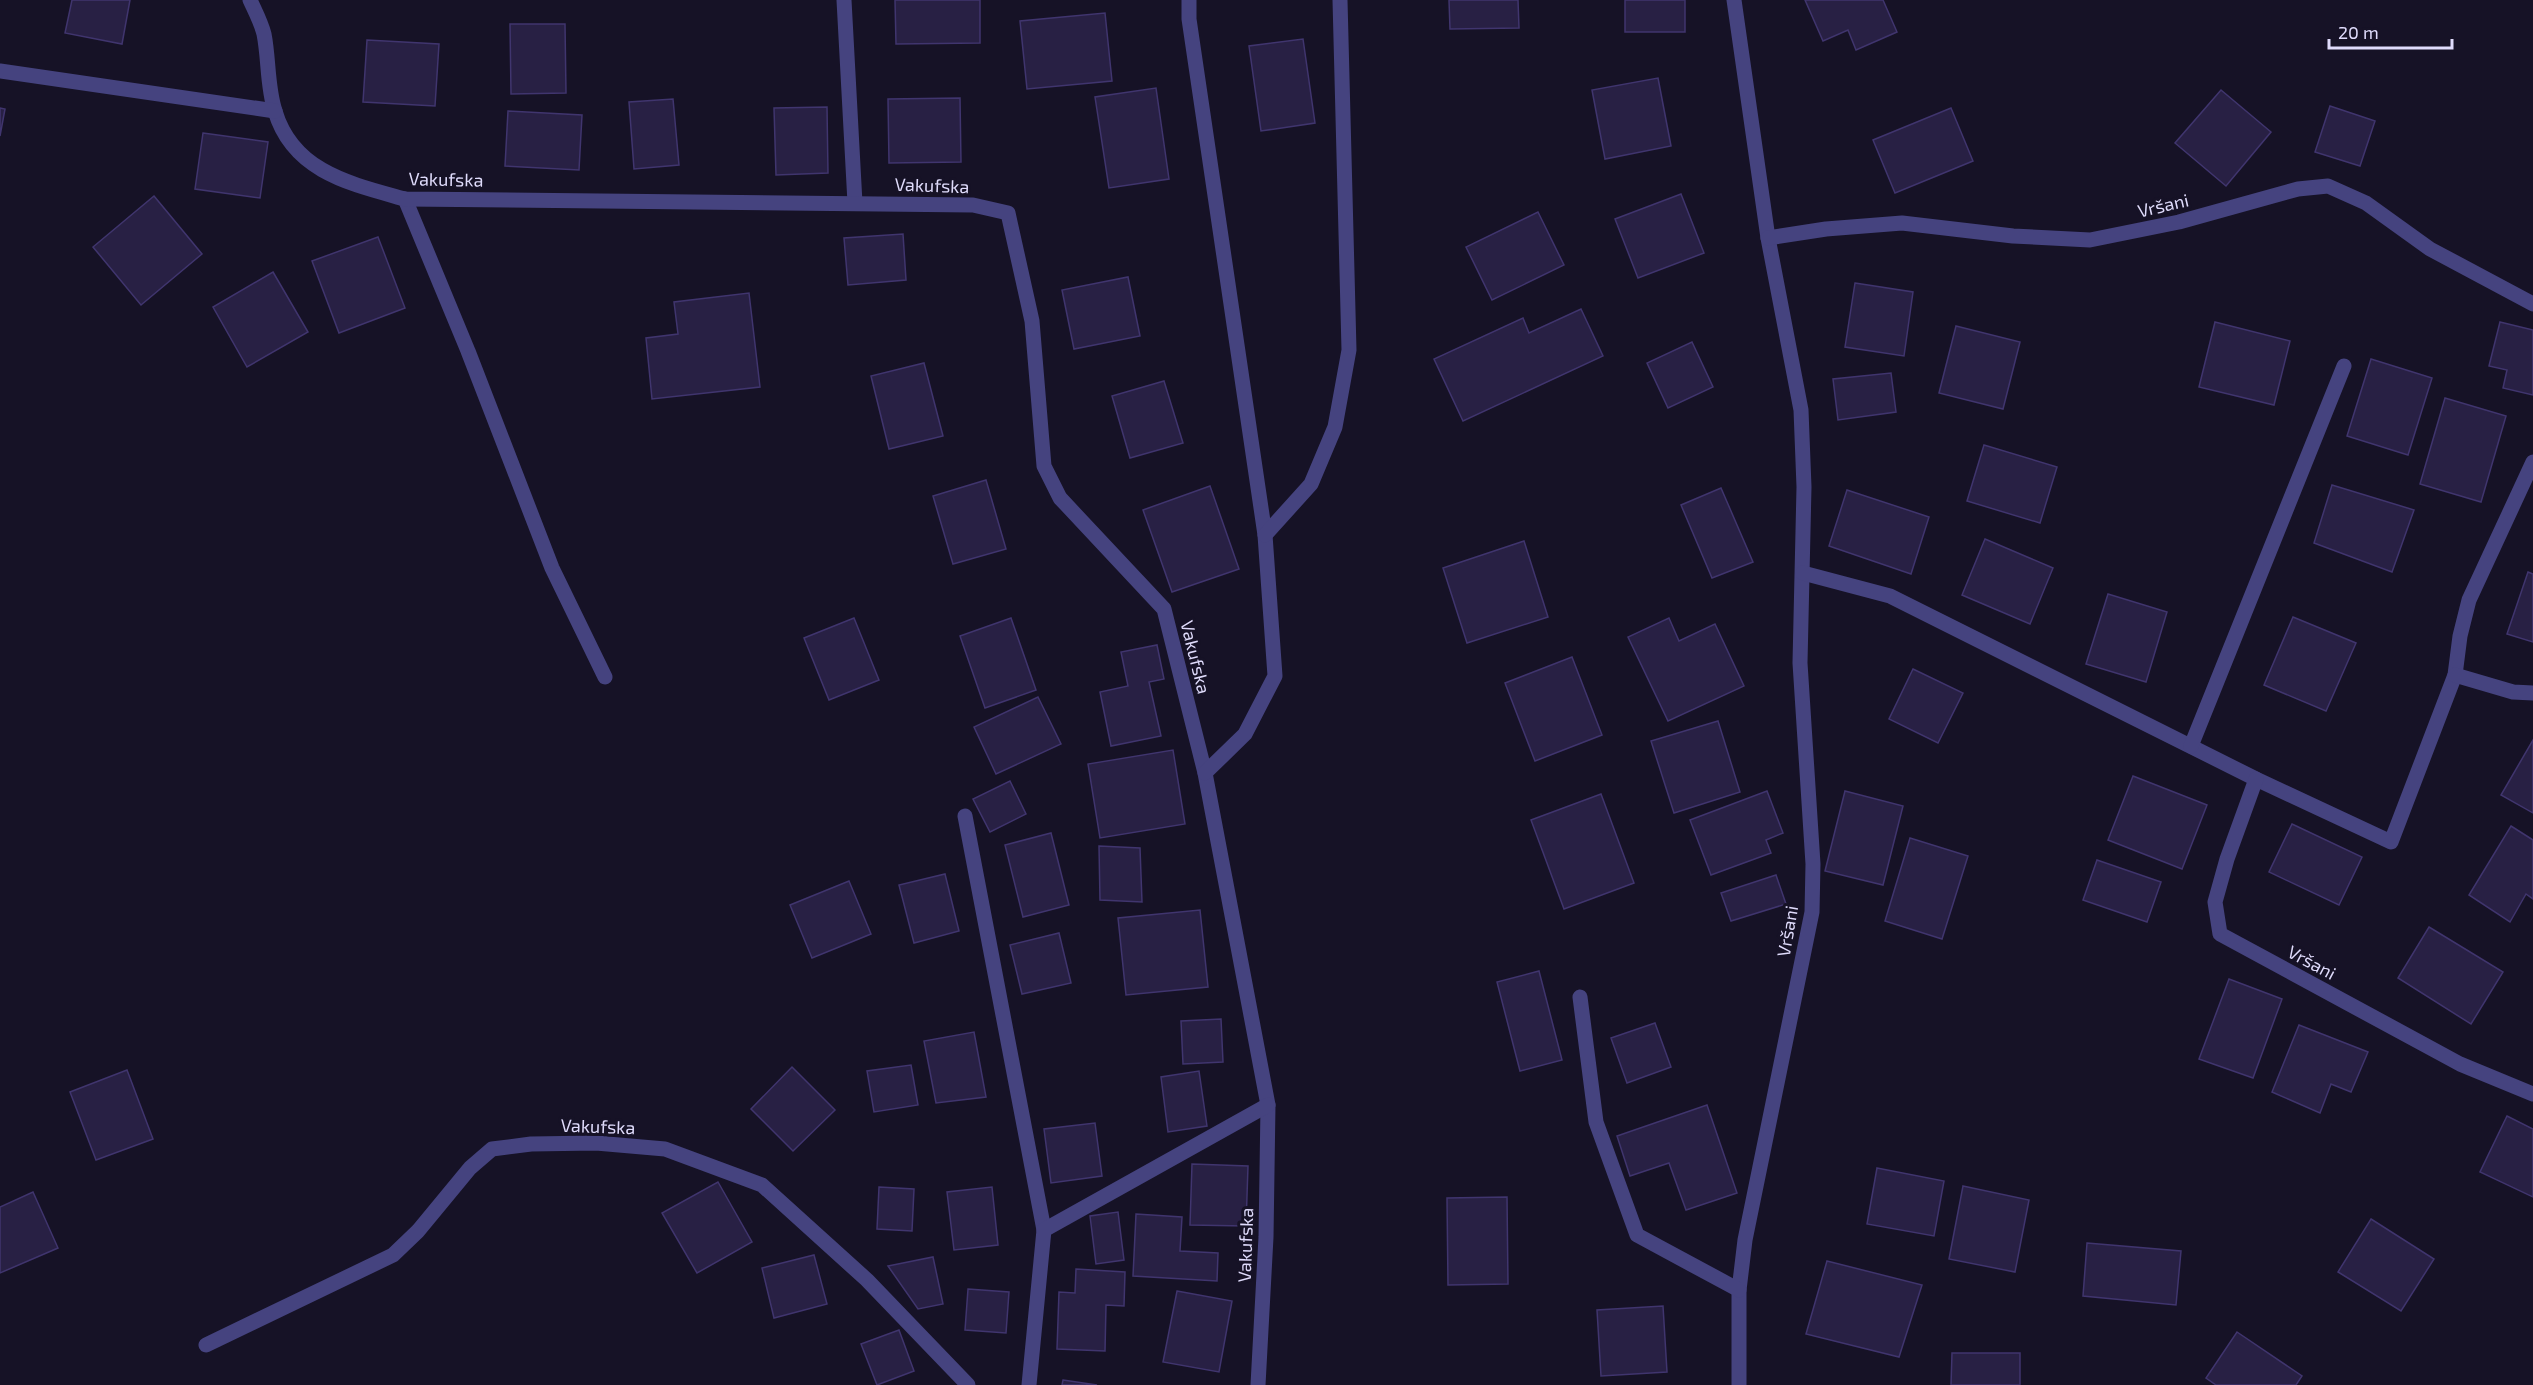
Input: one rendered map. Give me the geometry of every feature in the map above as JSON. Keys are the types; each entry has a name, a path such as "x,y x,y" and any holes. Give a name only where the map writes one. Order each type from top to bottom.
{"street":[{"name":"Vakufska","path":"250,0 264,32 275,111 293,148 322,172 368,189 405,198 855,202 973,205 1008,213 1032,321 1044,466 1060,498 1164,609 1205,773 1268,1106 1266,1237 1257,1385"},
{"path":"844,0 855,202"},
{"path":"1189,0 1191,31 1265,535 1275,676 1245,734 1205,773"},
{"path":"1265,535 1311,484 1335,427 1349,350 1340,0"},
{"name":"Vršani","path":"1734,0 1768,238 1801,410 1804,487 1800,663 1813,864 1812,912 1745,1240 1739,1290 1739,1385"},
{"path":"0,71 275,111"},
{"name":"Vršani","path":"1768,238 1826,229 1902,223 2013,236 2090,240 2179,222 2298,189 2328,186 2366,203 2430,249 2533,304"},
{"path":"405,198 468,351 552,568 605,677"},
{"path":"2191,746 2344,366"},
{"path":"1803,573 1890,596 2256,779 2391,842 2455,675 2460,636 2469,600 2533,462"},
{"path":"2455,675 2513,692 2533,693"},
{"name":"Vršani","path":"2256,779 2227,859 2215,902 2220,934 2460,1064 2533,1094"},
{"path":"965,816 1044,1230 1029,1385"},
{"path":"1580,997 1596,1122 1637,1235 1739,1290"},
{"path":"1044,1230 1268,1106"},
{"name":"Vakufska","path":"206,1346 393,1255 417,1231 470,1168 492,1149 531,1144 596,1143 665,1149 762,1185 867,1280 968,1385"}],"building":[{"path":"72,0 130,0 122,44 65,33"},
{"path":"895,0 980,0 980,43 896,44"},
{"path":"1449,0 1518,0 1519,28 1450,29"},
{"path":"1625,0 1685,0 1685,32 1625,32"},
{"path":"1805,0 1883,0 1897,32 1856,50 1848,30 1823,41"},
{"path":"1105,13 1112,81 1027,89 1020,21"},
{"path":"510,24 565,24 566,93 511,94"},
{"path":"1303,39 1315,123 1261,131 1249,46"},
{"path":"367,40 439,44 435,106 363,102"},
{"path":"1658,78 1671,146 1605,159 1592,90"},
{"path":"1156,88 1169,179 1109,188 1095,97"},
{"path":"2221,90 2271,132 2226,186 2175,143"},
{"path":"960,98 961,162 889,163 888,99"},
{"path":"673,99 679,165 634,169 629,102"},
{"path":"2330,106 2375,121 2360,166 2315,152"},
{"path":"827,107 828,173 776,175 774,108"},
{"path":"0,108 5,109 0,136"},
{"path":"1951,108 1973,161 1895,193 1873,140"},
{"path":"508,111 582,115 579,170 505,166"},
{"path":"203,133 268,142 260,198 195,189"},
{"path":"1681,194 1704,253 1638,278 1615,219"},
{"path":"154,196 202,254 141,305 93,247"},
{"path":"1538,212 1564,265 1492,300 1466,247"},
{"path":"903,234 906,280 848,285 844,238"},
{"path":"378,237 405,308 339,333 312,261"},
{"path":"273,272 308,332 247,367 213,307"},
{"path":"1128,277 1140,336 1074,349 1062,290"},
{"path":"1855,283 1913,292 1904,356 1845,347"},
{"path":"749,293 760,387 652,399 646,338 678,334 674,302"},
{"path":"1581,309 1603,356 1463,421 1434,359 1523,318 1529,333"},
{"path":"2215,322 2290,341 2274,405 2199,387"},
{"path":"2500,322 2533,330 2533,395 2503,388 2507,370 2489,366"},
{"path":"1956,326 2020,342 2003,409 1939,393"},
{"path":"1692,342 1713,387 1668,408 1647,363"},
{"path":"2371,359 2432,378 2408,455 2347,436"},
{"path":"924,363 943,436 889,449 871,376"},
{"path":"1891,373 1896,412 1838,420 1833,379"},
{"path":"1164,381 1183,443 1130,458 1112,396"},
{"path":"2445,398 2506,416 2481,502 2420,484"},
{"path":"1984,445 2057,467 2040,523 1967,501"},
{"path":"986,480 1006,549 953,564 933,496"},
{"path":"2332,485 2414,510 2392,572 2314,543"},
{"path":"1210,486 1239,569 1172,592 1143,510"},
{"path":"1721,488 1753,562 1712,578 1681,505"},
{"path":"1847,490 1929,517 1911,574 1829,546"},
{"path":"1985,539 2053,568 2030,624 1962,595"},
{"path":"1524,541 1548,617 1467,643 1443,568"},
{"path":"2528,572 2533,574 2533,642 2507,634"},
{"path":"2108,594 2167,612 2146,682 2086,664"},
{"path":"2293,617 2356,643 2326,711 2264,685"},
{"path":"854,618 879,680 829,700 804,638"},
{"path":"1011,618 1036,690 985,708 960,636"},
{"path":"1669,618 1679,641 1715,624 1744,686 1668,721 1628,637"},
{"path":"1157,645 1164,679 1149,682 1161,736 1111,746 1100,692 1128,686 1121,652"},
{"path":"1572,657 1602,735 1535,761 1505,683"},
{"path":"1913,669 1963,693 1938,743 1889,719"},
{"path":"1038,697 1061,744 996,774 974,727"},
{"path":"1718,721 1740,792 1674,813 1651,741"},
{"path":"2533,740 2533,813 2501,795"},
{"path":"1173,750 1185,824 1100,838 1088,764"},
{"path":"2133,776 2207,805 2182,869 2108,840"},
{"path":"1010,781 1026,814 990,832 973,799"},
{"path":"1767,791 1783,833 1766,840 1771,853 1711,875 1690,820"},
{"path":"1845,791 1903,806 1883,885 1825,871"},
{"path":"1601,794 1634,883 1564,909 1531,820"},
{"path":"2292,824 2362,857 2339,905 2269,872"},
{"path":"2511,826 2533,840 2533,899 2526,894 2510,922 2469,895"},
{"path":"1051,833 1069,905 1023,917 1005,845"},
{"path":"1910,838 1968,856 1942,939 1885,921"},
{"path":"1099,846 1140,848 1142,902 1100,900"},
{"path":"2097,860 2161,882 2147,922 2083,900"},
{"path":"945,874 959,931 914,943 899,885"},
{"path":"1776,875 1786,904 1731,921 1721,893"},
{"path":"849,881 871,934 812,958 790,905"},
{"path":"1200,910 1208,987 1126,995 1118,918"},
{"path":"2429,927 2503,972 2471,1024 2398,978"},
{"path":"1059,933 1071,983 1022,994 1010,945"},
{"path":"1539,971 1562,1060 1520,1071 1497,982"},
{"path":"2229,979 2282,999 2253,1078 2199,1059"},
{"path":"1221,1019 1223,1062 1183,1064 1181,1021"},
{"path":"1655,1023 1671,1067 1627,1083 1611,1038"},
{"path":"2299,1025 2368,1052 2351,1092 2331,1084 2320,1113 2272,1092"},
{"path":"974,1032 986,1097 936,1103 924,1041"},
{"path":"911,1065 918,1105 874,1112 867,1071"},
{"path":"792,1067 835,1110 793,1151 751,1109"},
{"path":"127,1070 153,1139 96,1160 70,1092"},
{"path":"1199,1071 1207,1126 1168,1132 1161,1077"},
{"path":"1707,1105 1737,1193 1686,1210 1669,1163 1630,1176 1617,1136"},
{"path":"2507,1116 2533,1129 2533,1197 2480,1172"},
{"path":"1095,1123 1102,1176 1051,1183 1044,1129"},
{"path":"1192,1164 1248,1166 1246,1226 1190,1225"},
{"path":"1877,1168 1944,1181 1934,1236 1867,1224"},
{"path":"718,1182 752,1242 697,1273 662,1213"},
{"path":"1963,1186 2029,1200 2015,1272 1949,1259"},
{"path":"879,1187 914,1189 912,1231 877,1229"},
{"path":"992,1187 998,1245 954,1250 947,1192"},
{"path":"33,1192 58,1248 0,1273 0,1207"},
{"path":"1507,1197 1508,1284 1448,1285 1447,1198"},
{"path":"1118,1212 1124,1260 1096,1264 1090,1216"},
{"path":"1136,1214 1182,1217 1180,1251 1218,1253 1217,1281 1133,1276"},
{"path":"2371,1219 2434,1259 2401,1311 2338,1272"},
{"path":"2087,1243 2181,1251 2176,1305 2083,1296"},
{"path":"814,1255 827,1304 774,1318 762,1268"},
{"path":"933,1257 943,1304 918,1309 888,1266"},
{"path":"1827,1261 1922,1285 1899,1357 1806,1334"},
{"path":"1076,1269 1125,1272 1124,1306 1106,1305 1105,1351 1057,1349 1059,1292 1075,1293"},
{"path":"968,1289 1009,1292 1006,1333 965,1330"},
{"path":"1177,1291 1232,1301 1219,1372 1163,1362"},
{"path":"1663,1306 1667,1372 1601,1376 1597,1310"},
{"path":"899,1330 914,1371 877,1385 861,1344"},
{"path":"2237,1332 2302,1376 2296,1385 2216,1385 2206,1378"},
{"path":"1952,1353 2020,1353 2020,1385 1951,1385"},
{"path":"1063,1380 1097,1385 1062,1385"}]}
